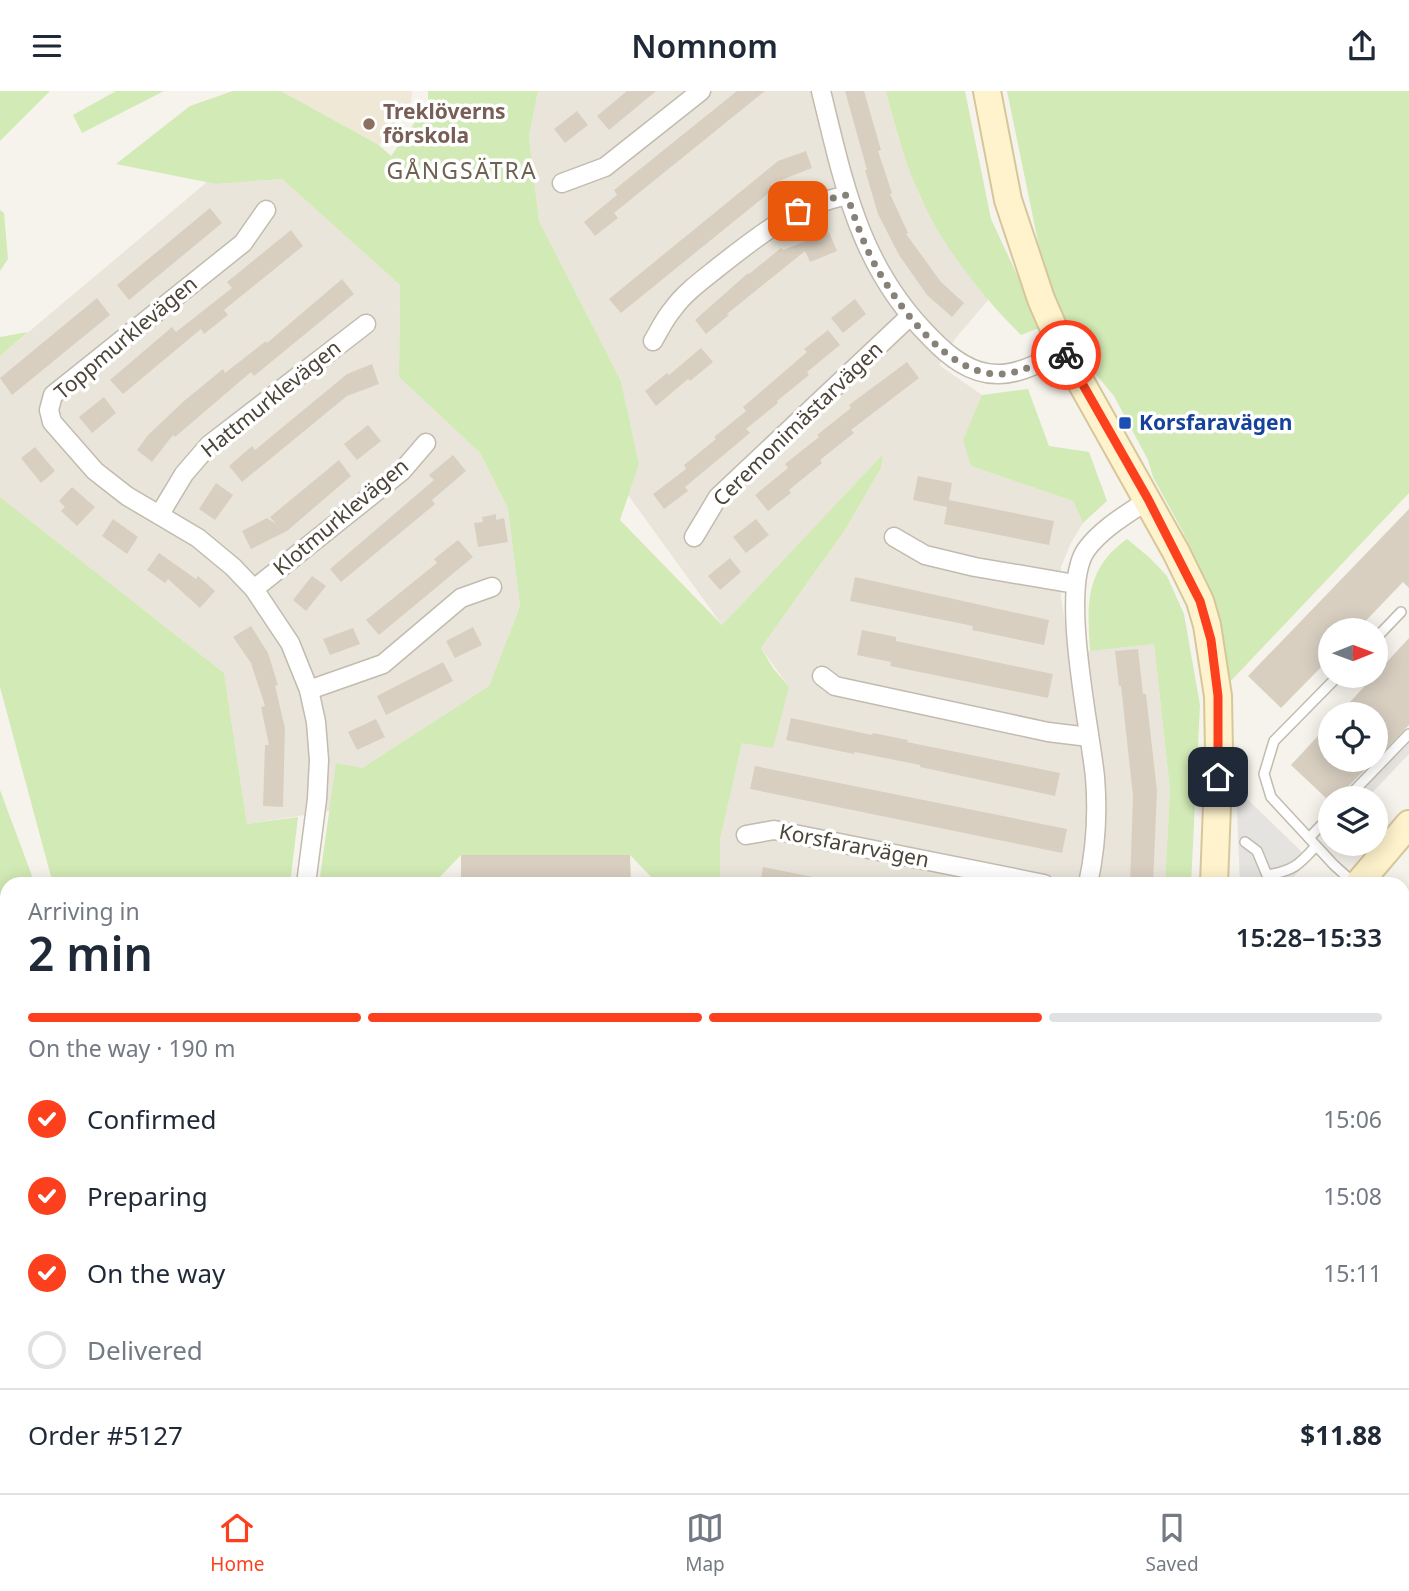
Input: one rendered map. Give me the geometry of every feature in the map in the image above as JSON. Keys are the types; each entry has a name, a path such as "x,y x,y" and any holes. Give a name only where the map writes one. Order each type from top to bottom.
{"street":[{"path":"562,183 605,167 701,91"},
{"path":"821,91 847,195 859,231 875,265 909,317 943,351 979,372 1017,372 1064,352"},
{"path":"987,91 1008,200 1041,299 1064,352 1148,499 1200,601 1211,640 1218,696 1219,753 1214,877"},
{"path":"653,341 673,308 765,230 820,201 847,195"},
{"name":"Toppmurklevägen","path":"266,209 243,243 53,395 49,410 52,422 95,471 127,496 198,538 233,567 254,589 290,643 309,690 316,722 319,760 307,877"},
{"name":"Ceremonimästarvägen","path":"694,537 718,497 909,317"},
{"name":"Hattmurklevägen","path":"160,515 184,474 209,445 366,324"},
{"name":"Klotmurklevägen","path":"254,589 402,471 426,443"},
{"path":"1090,877 1097,825 1094,775 1075,615 1075,584 1086,551 1101,535 1148,499"},
{"path":"894,537 925,555 975,567 1075,584"},
{"path":"309,690 383,664 461,598 492,587"},
{"path":"822,676 835,686 1048,732 1088,737"},
{"path":"1362,877 1409,824"},
{"name":"Korsfararvägen","path":"746,835 774,829 1010,877"}],"lane":[{"path":"1388,626 1401,612"},
{"path":"1326,688 1274,741 1265,773 1271,797 1349,877"},
{"path":"1359,786 1409,734"},
{"path":"1309,838 1318,829"},
{"path":"1245,842 1257,851 1266,875 1285,872 1298,866 1316,846"}],"shaded area":[{"name":"Treklöverns förskola","path":"281,91 412,91 411,104 379,145"},
{"path":"538,91 886,91 897,134 921,199 956,257 989,299 955,339 939,365 982,395 977,410 971,466 1073,501 1083,523 1061,567 1061,597 1070,653 1154,644 1170,790 1165,877 720,877 720,840 742,743 789,687 761,648 845,530 881,468 882,455 722,625 628,495 639,464 621,381 539,221 529,137"},
{"path":"282,179 400,285 399,377 480,453 508,509 520,606 489,686 362,768 332,802 330,811 247,824 224,673 0,497 0,356 207,182 216,184"},
{"path":"1409,739 1409,754 1378,786 1364,786 1377,772 1388,772 1388,761"},
{"path":"1236,788 1301,851 1306,863 1293,877 1240,877"}],"green space":[{"path":"0,91 50,91 0,141"},
{"path":"116,91 164,91 82,133 73,115"},
{"path":"233,91 281,91 379,145 391,156 428,104 428,91 538,91 529,137 539,221 621,381 639,464 620,520 722,625 883,454 881,468 845,530 761,648 789,687 773,748 742,743 720,840 720,877 651,877 630,855 461,855 440,877 320,877 336,763 362,768 489,686 520,606 508,509 480,453 399,377 400,285 282,179 216,184 116,164 190,106"},
{"path":"886,91 965,91 991,219 1039,328 1021,335 979,288 940,234 910,172"},
{"path":"1007,91 1409,91 1409,493 1228,684 1217,610 1183,532 1114,396 1083,359 1058,309 1043,266"},
{"path":"0,210 4,213 8,259 0,271"},
{"path":"28,332 0,356 0,337"},
{"path":"1028,389 1049,446 1089,452 1107,501 1083,523 1073,501 971,466 963,440 982,395"},
{"path":"0,497 224,673 247,824 298,817 291,877 51,877 0,687"},
{"path":"1127,539 1150,558 1167,576 1184,614 1200,705 1191,877 1165,877 1170,790 1154,644 1090,651 1089,603 1092,589 1096,575 1113,550"},
{"path":"0,790 32,877 0,877"}],"building":[{"path":"627,91 656,91 609,130 597,116"},
{"path":"737,91 765,91 614,213 618,218 595,236 584,222 617,195 614,190"},
{"path":"845,91 864,91 881,150 878,151 892,193 890,194 908,233 906,234 941,282 964,303 952,317 927,295 899,255 878,214"},
{"path":"577,111 588,125 565,143 554,129"},
{"path":"806,151 812,168 771,184 775,188 621,313 609,299 778,161"},
{"path":"210,208 222,223 129,300 117,285"},
{"path":"291,230 303,246 224,310 228,315 204,334 201,329 123,394 110,380 172,327 176,332 232,288 227,282"},
{"path":"829,232 837,251 810,262 805,251 706,334 695,320 781,248 783,250"},
{"path":"342,279 354,294 254,376 251,372 175,437 173,435 152,462 137,450 148,435 184,401 223,369 225,373 266,341 267,343"},
{"path":"97,298 110,315 12,395 0,378"},
{"path":"855,299 866,314 843,333 831,318"},
{"path":"828,330 840,345 746,429 750,433 685,487 688,491 664,509 653,494 686,469 684,465 746,411 743,407 807,352 804,349"},
{"path":"701,348 713,362 656,406 645,391"},
{"path":"907,362 919,378 851,430 854,433 820,460 822,463 768,511 755,495 788,468 785,464 819,437 817,435 851,408 849,405"},
{"path":"372,364 379,384 347,396 242,482 229,466 252,446 255,450 347,374"},
{"path":"104,397 116,413 92,433 79,417"},
{"path":"368,425 381,441 357,460 344,444"},
{"path":"35,447 55,471 41,483 21,458"},
{"path":"453,455 466,471 432,500 435,504 341,582 330,569 434,480 429,475"},
{"path":"339,460 351,476 287,531 251,549 242,531 267,518 276,524 270,517"},
{"path":"918,476 952,483 949,500 1054,521 1049,545 944,524 947,507 913,500"},
{"path":"216,483 233,495 215,520 199,509"},
{"path":"72,487 95,507 77,526 61,511 65,507 59,501"},
{"path":"1409,509 1409,588 1403,582 1368,618 1318,618 1318,670 1281,708 1248,676"},
{"path":"496,514 496,520 504,518 508,542 478,547 474,523 483,522 482,517"},
{"path":"113,519 138,537 127,554 102,536"},
{"path":"756,519 769,535 746,553 733,537"},
{"path":"458,540 473,557 379,635 366,620 437,563 434,559"},
{"path":"159,553 196,579 198,576 215,591 200,608 168,579 165,583 147,570"},
{"path":"730,558 741,572 720,590 708,576"},
{"path":"312,576 326,586 306,611 293,600"},
{"path":"855,577 1049,620 1044,645 972,630 973,626 850,601"},
{"path":"251,626 268,653 278,685 275,686 285,728 283,807 263,806 265,745 269,745 261,707 265,706 251,663 233,637"},
{"path":"473,627 482,645 455,658 446,641"},
{"path":"353,628 360,644 330,655 323,639"},
{"path":"862,630 896,637 896,641 1053,674 1048,698 890,666 891,662 857,655"},
{"path":"1409,638 1409,725 1388,747 1388,702 1350,702 1363,688 1388,688 1388,661"},
{"path":"1138,649 1143,694 1146,694 1157,791 1153,877 1130,877 1133,796 1115,651"},
{"path":"443,662 453,681 386,715 377,696"},
{"path":"791,718 1060,773 1055,796 920,765 786,740"},
{"path":"376,719 385,737 357,750 348,732"},
{"path":"1318,736 1318,772 1362,772 1349,786 1318,786 1318,790 1291,765"},
{"path":"755,766 1067,829 1062,853 750,789"},
{"path":"461,855 630,855 631,877 461,877"},
{"path":"763,867 813,877 761,877"}],"way so far":[{"path":"798,211 820,201 847,195 859,231 875,265 909,317 943,351 964,365 979,372 999,374 1017,372 1064,352 1066,355"}],"place":[{"name":"Treklöverns förskola","path":"369,124"},
{"name":"Korsfaravägen","path":"1125,423"}],"district":[{"name":"GÅNGSÄTRA","path":"462,171"}],"route":[{"path":"1066,355 1148,499 1200,601 1211,640 1218,696 1218,777"}]}
